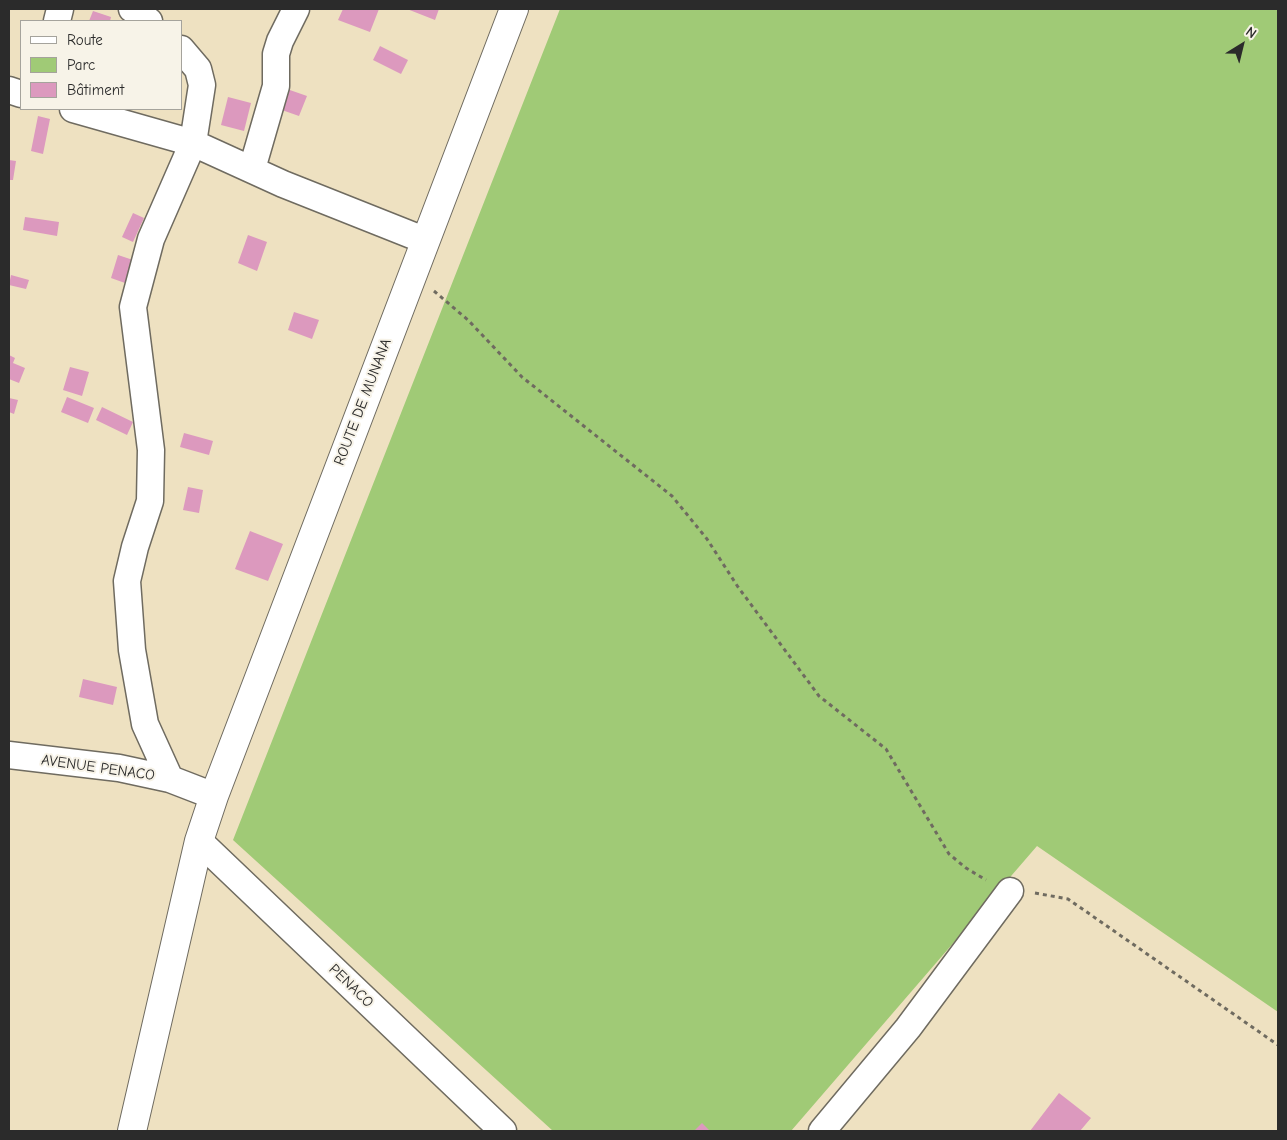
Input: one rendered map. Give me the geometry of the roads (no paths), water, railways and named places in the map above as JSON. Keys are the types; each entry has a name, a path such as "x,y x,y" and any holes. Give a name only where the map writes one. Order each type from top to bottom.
{"main road":[{"name":"ROUTE DE MUNANA","path":"132,1131 199,841 214,796 424,240 514,9"}],"street":[{"path":"132,9 148,20"},
{"path":"252,169 276,86 276,54 280,41 296,9"},
{"path":"170,779 145,724 132,650 128,581 135,546 150,501 151,450 133,307 150,239 193,143 202,85 198,69 182,50"},
{"path":"77,110 193,143 283,184 424,240"},
{"name":"AVENUE PENACO","path":"9,756 119,768 170,779 214,796"},
{"name":"PENACO","path":"199,841 503,1131"},
{"path":"822,1131 908,1028 1010,891"}]}
